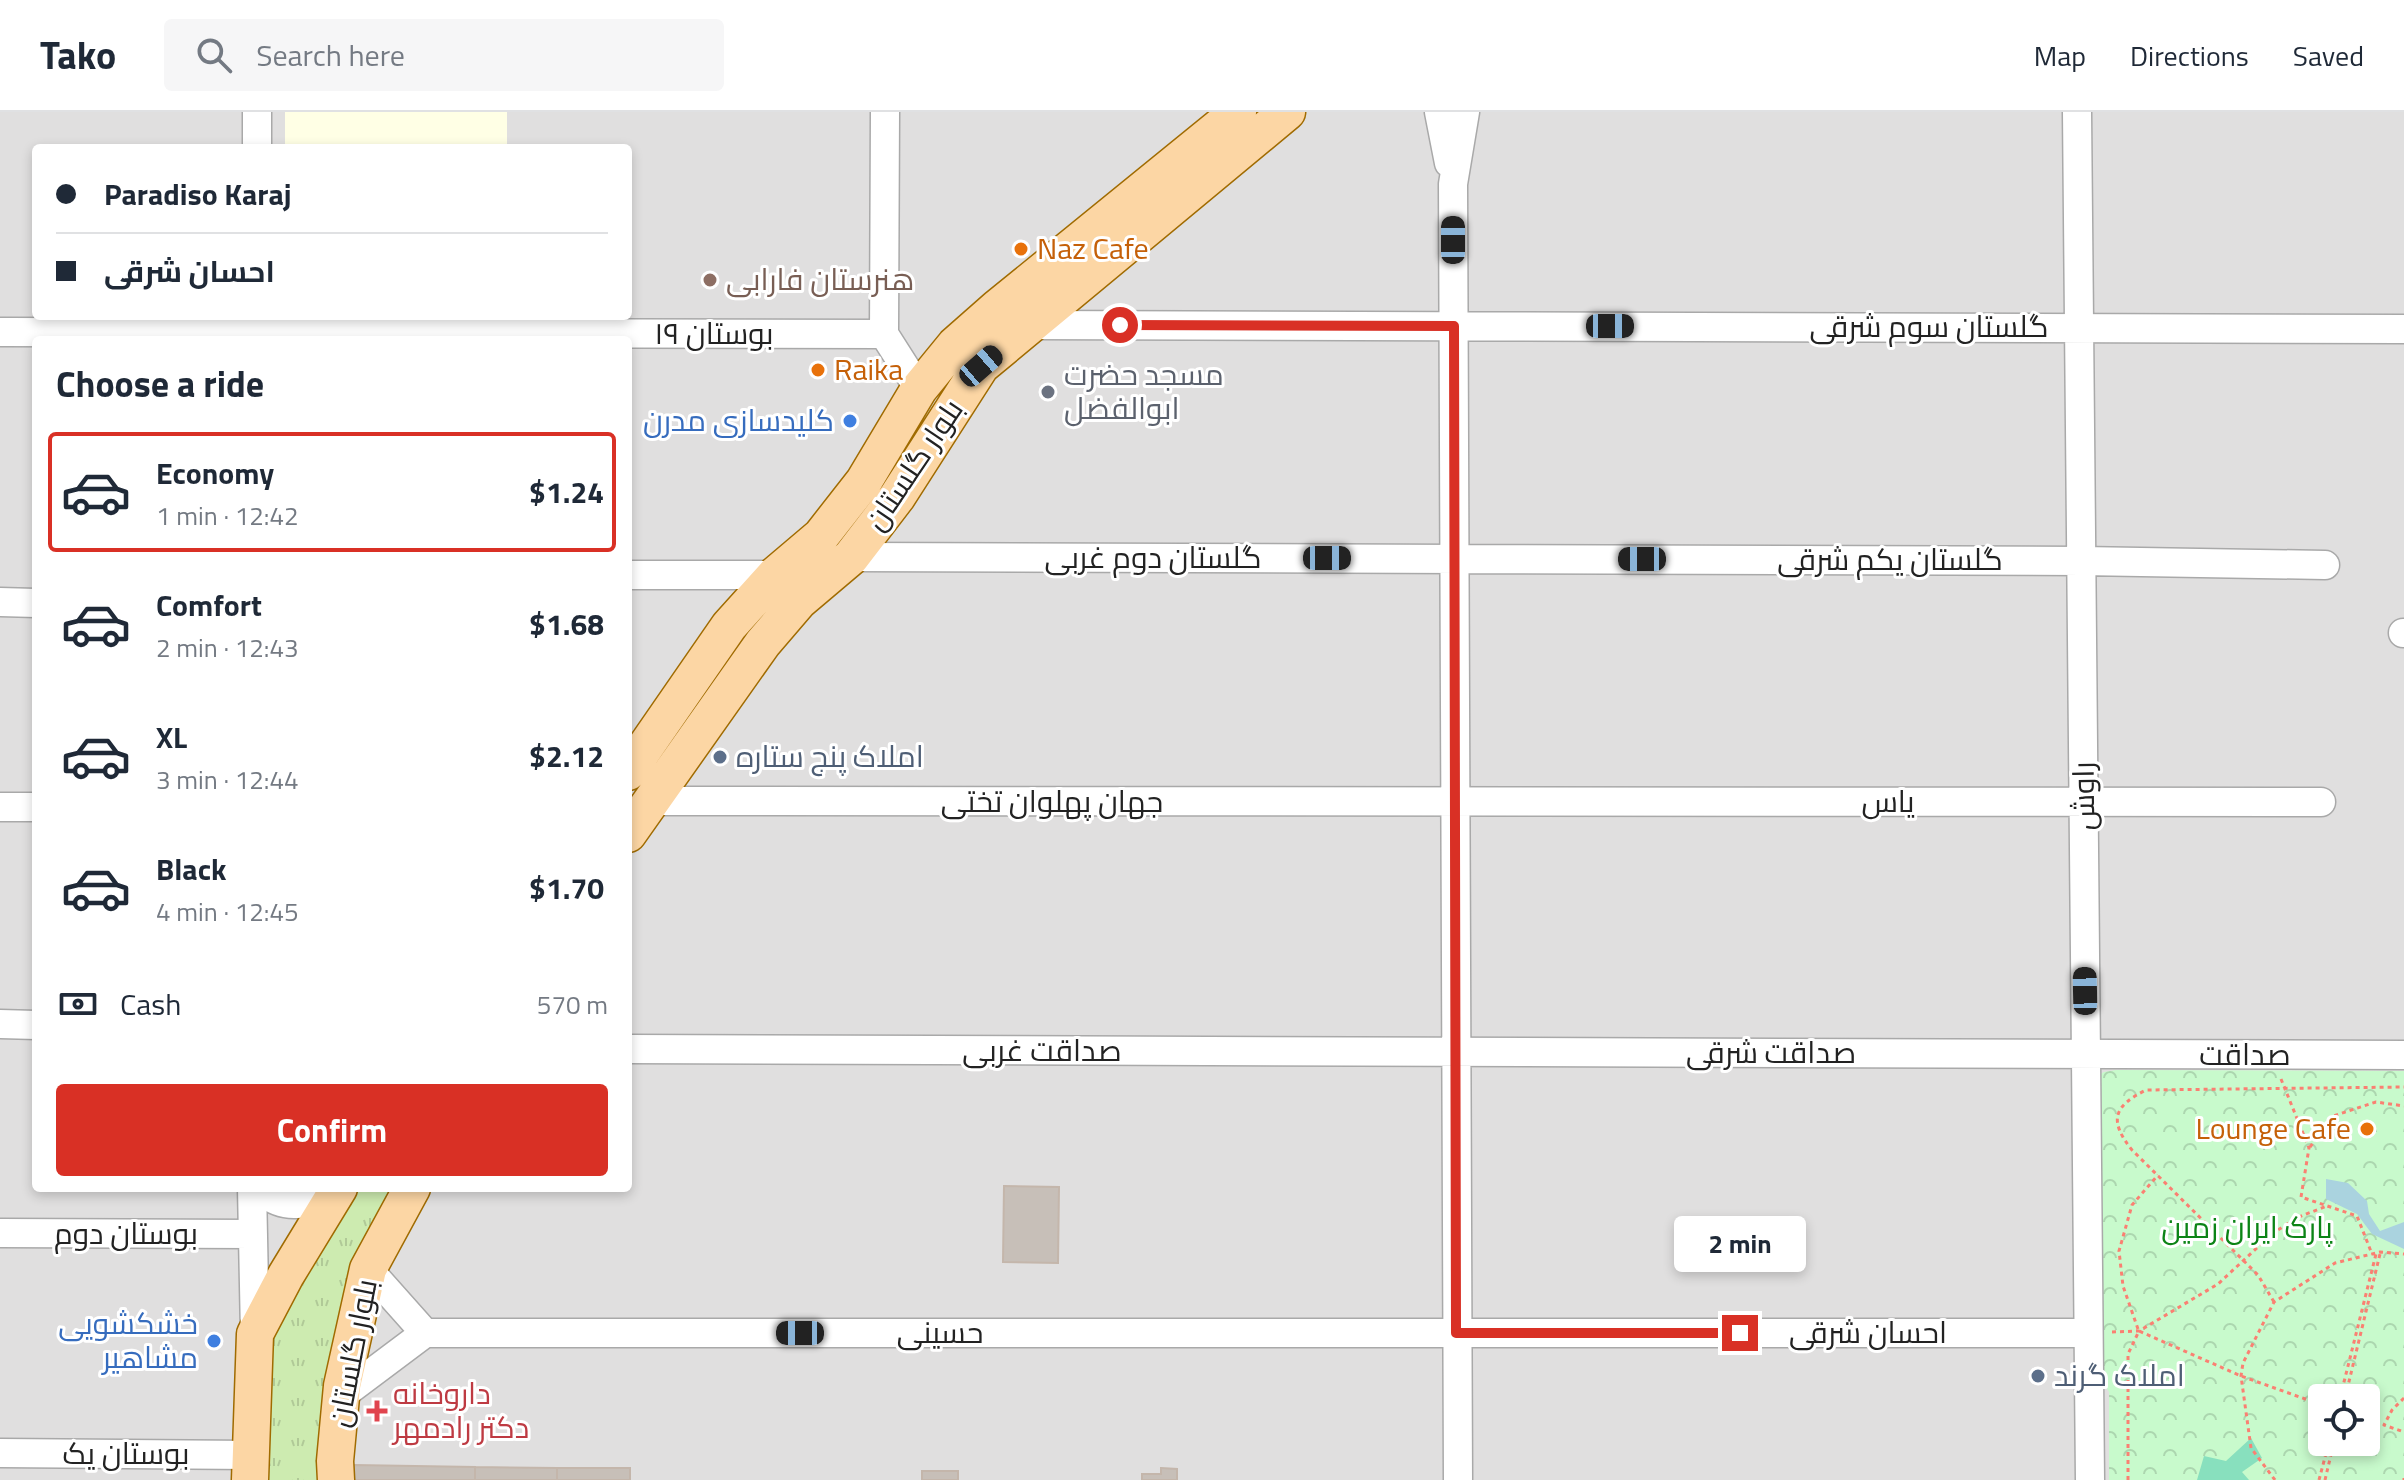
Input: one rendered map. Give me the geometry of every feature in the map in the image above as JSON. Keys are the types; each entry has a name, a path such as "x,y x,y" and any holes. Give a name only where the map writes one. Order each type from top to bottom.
{"main road":[{"name":"بلوار گلستان","path":"632,766 729,626 775,575 821,536 864,481 919,389 955,345 1238,112"},
{"name":"بلوار گلستان","path":"632,828 763,643 799,601 851,557 897,497 981,366 1287,112"},
{"path":"251,1467 255,1334 336,1192"},
{"name":"بلوار گلستان","path":"336,1480 341,1396 368,1269 410,1192"}],"street":[{"path":"257,112 257,144"},
{"path":"885,112 884,334 919,389"},
{"path":"1439,112 1453,184"},
{"path":"1458,1480 1453,184 1465,112"},
{"name":"راوش","path":"2077,112 2090,1480"},
{"name":"گلستان سوم شرقی","path":"1029,325 2404,329"},
{"name":"بوستان ۱۹","path":"0,332 256,330 884,334"},
{"name":"گلستان دوم غربی","path":"851,557 1454,559"},
{"name":"گلستان یکم شرقی","path":"1454,559 2325,565"},
{"path":"632,575 775,575"},
{"path":"0,602 32,603"},
{"name":"جهان پهلوان تختی","path":"649,801 1455,802"},
{"name":"یاس","path":"1455,802 2321,802"},
{"path":"0,807 32,807"},
{"path":"0,1024 32,1025"},
{"name":"صداقت غربی","path":"632,1049 1455,1052"},
{"name":"صداقت شرقی","path":"1455,1052 2086,1054"},
{"name":"صداقت","path":"2086,1054 2404,1055"},
{"path":"252,1192 255,1334"},
{"path":"265,1192 279,1202 302,1205 331,1192"},
{"name":"بوستان دوم","path":"0,1233 253,1234"},
{"path":"341,1396 425,1333 368,1269"},
{"name":"حسینی","path":"425,1333 1456,1333"},
{"name":"احسان شرقی","path":"1456,1333 2088,1333"},
{"name":"بوستان یک","path":"0,1453 251,1467"}],"path":[{"path":"2267,1055 2286,1088 2309,1148"},
{"path":"2274,1302 2258,1275 2119,1134 2116,1115 2125,1101 2146,1090 2404,1087"},
{"path":"2345,1384 2376,1253 2357,1216 2301,1197 2309,1148 2333,1116 2376,1102 2404,1106"},
{"path":"2158,1175 2132,1205 2119,1251 2123,1286 2139,1331 2241,1376 2308,1400"},
{"path":"2128,1480 2128,1354 2139,1331 2218,1284 2272,1234 2296,1218 2327,1206"},
{"path":"2275,1480 2251,1448 2241,1376 2243,1363 2274,1302 2335,1263 2376,1253 2404,1254"},
{"path":"2404,1398 2392,1410 2384,1425 2404,1432"},
{"path":"2319,1480 2327,1456"},
{"path":"2325,1480 2329,1456"}],"shaded area":[{"path":"0,112 2404,112 2404,1480 0,1480"},
{"path":"285,112 507,112 507,144 285,144"}],"green space":[{"name":"پارک ایران زمین","path":"2116,1070 2404,1071 2404,1480 2109,1480 2109,1392 2091,1364 2094,1078"},
{"path":"354,1192 402,1192 324,1480 265,1480 275,1329"},
{"path":"2251,1438 2262,1458 2242,1472 2249,1480 2197,1480 2204,1456 2226,1461"}],"water":[{"path":"2326,1179 2348,1183 2367,1201 2369,1214 2380,1231 2404,1222 2404,1249 2372,1234 2357,1214 2326,1199"}],"building":[{"path":"1004,1186 1059,1187 1058,1263 1003,1262"},
{"path":"354,1465 475,1467 475,1480 354,1480"},
{"path":"354,1465 475,1467 475,1480 354,1480"},
{"path":"475,1467 557,1468 557,1480 475,1480"},
{"path":"557,1468 630,1468 630,1480 557,1480"},
{"path":"1161,1468 1177,1469 1177,1480 1142,1480 1142,1474 1161,1474"},
{"path":"922,1471 958,1471 958,1480 922,1480"}],"place":[{"name":"Naz Cafe","path":"1021,249"},
{"name":"هنرستان فارابی","path":"710,280"},
{"name":"Raika","path":"818,370"},
{"name":"مسجد حضرت ابوالفضل","path":"1048,392"},
{"name":"کلیدسازی مدرن","path":"850,421"},
{"name":"املاک پنج ستاره","path":"720,757"},
{"name":"Lounge Cafe","path":"2367,1129"},
{"name":"خشکشویی مشاهیر","path":"214,1341"},
{"name":"املاک گرند","path":"2038,1376"},
{"name":"داروخانه دکتر رادمهر","path":"377,1411"}],"route":[{"path":"1120,325 1454,326 1456,1333 1740,1333"}]}
